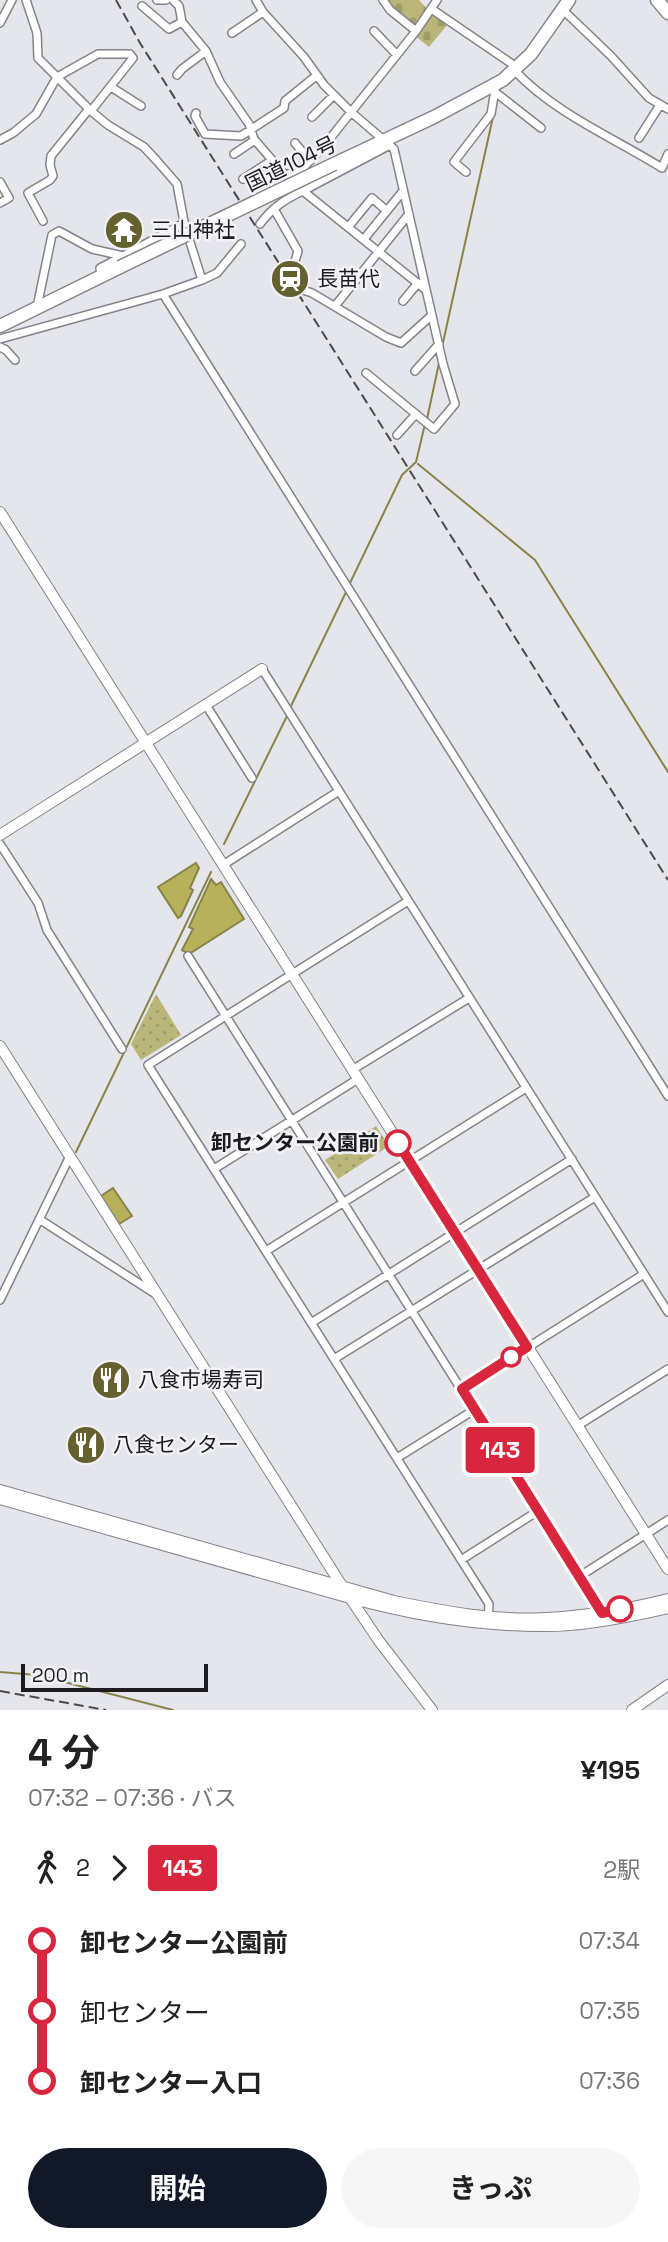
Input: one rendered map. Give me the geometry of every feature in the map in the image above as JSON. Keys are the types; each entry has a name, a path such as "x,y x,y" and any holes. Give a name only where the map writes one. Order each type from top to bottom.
{"highway":[{"path":"657,0 668,13"},
{"name":"国道104号","path":"0,326 102,276 121,261 387,142 494,89 531,54 566,5"}],"street":[{"path":"0,23 12,0"},
{"path":"26,0 37,33 38,58 90,110 108,125 144,147 177,184 185,225 121,261 59,231 52,235 37,307"},
{"path":"157,0 166,0"},
{"path":"173,0 179,6 182,22 206,51 220,82 255,140 285,175 301,170 310,161 433,10 437,0"},
{"path":"256,0 263,12 304,57 316,76 351,112 394,149 455,404 434,429 366,373"},
{"path":"383,0 390,10 416,31"},
{"path":"566,5 649,98 668,109"},
{"path":"142,6 169,29 182,22"},
{"path":"433,10 517,70 542,95 574,119 631,148 662,168 668,154"},
{"path":"232,33 263,12"},
{"path":"374,31 397,55"},
{"path":"177,75 206,51"},
{"path":"0,140 36,114 57,77 97,54 130,54 133,58 51,156 50,180 28,193 43,221"},
{"path":"197,113 195,116 205,134 241,136 284,108 285,101 316,76"},
{"path":"111,87 141,106"},
{"path":"494,89 541,128"},
{"path":"466,172 454,162 491,114 494,89"},
{"path":"312,117 334,95"},
{"path":"639,138 660,105"},
{"path":"234,154 255,140"},
{"path":"260,225 286,198 303,191 387,142"},
{"path":"295,143 310,161"},
{"path":"243,179 271,161"},
{"path":"0,182 9,198 0,203"},
{"path":"303,191 426,290"},
{"path":"364,239 404,191"},
{"path":"349,226 372,198 387,211"},
{"path":"274,209 298,251 291,275 298,286 401,343 432,315"},
{"path":"335,306 409,214"},
{"path":"190,242 202,280"},
{"path":"0,339 163,294 202,280 217,273 241,244"},
{"path":"403,301 418,283"},
{"path":"163,294 668,1096"},
{"path":"12,320 19,333"},
{"path":"415,371 439,344"},
{"path":"0,347 15,360"},
{"path":"397,435 416,414"},
{"path":"0,512 668,1569"},
{"path":"0,835 262,669 668,1312"},
{"path":"206,705 252,778"},
{"path":"223,864 339,791"},
{"path":"0,844 38,903 47,930 122,1049"},
{"path":"408,901 148,1065 489,1604 488,1619"},
{"path":"188,956 602,1613"},
{"path":"214,1169 291,1120 469,998"},
{"path":"0,1046 342,1586 379,1642 432,1710"},
{"path":"266,1251 526,1088"},
{"path":"0,1300 69,1156"},
{"path":"311,1324 572,1159"},
{"path":"334,1359 595,1197"},
{"path":"39,1219 158,1295"},
{"path":"462,1389 644,1274"},
{"path":"577,1426 668,1369"},
{"path":"397,1458 474,1410"},
{"path":"0,1490 394,1601 449,1613 542,1626 608,1620 668,1608"},
{"path":"0,1499 400,1612 441,1619 543,1619 602,1613 668,1599"},
{"path":"461,1560 538,1511"},
{"path":"580,1576 668,1520"},
{"path":"632,1710 668,1685"}],"green space":[{"path":"386,0 419,0 427,9 415,26 398,15"},
{"path":"436,15 448,24 429,47 415,36 431,16"},
{"path":"156,994 181,1035 141,1060 131,1044"},
{"path":"376,1126 389,1146 338,1179 325,1160"}],"shaded area":[{"path":"196,863 199,868 190,888 193,890 178,918 158,887"},
{"path":"211,879 216,885 221,882 244,919 189,954 182,950 193,929 189,927"},
{"path":"113,1188 132,1216 119,1224 101,1196"}],"waterway":[{"path":"442,347 493,117"},
{"path":"427,419 439,363"},
{"path":"349,585 402,475 416,462 425,424"},
{"path":"418,464 535,560 668,772"},
{"path":"290,708 347,590"},
{"path":"224,844 287,716"},
{"path":"76,1152 211,872"},
{"path":"0,1672 37,1675 173,1710"}],"railway":[{"path":"116,0 140,43 668,880"},
{"path":"0,1691 106,1710"}],"bus line":[{"name":"143","path":"398,1143 527,1347 462,1389 602,1613 620,1609"}],"place":[{"name":"三山神社","path":"124,230"},
{"name":"長苗代","path":"290,279"},
{"name":"卸センター公園前","path":"398,1143"},
{"name":"八食市場寿司","path":"111,1380"},
{"name":"八食センター","path":"86,1445"}]}
